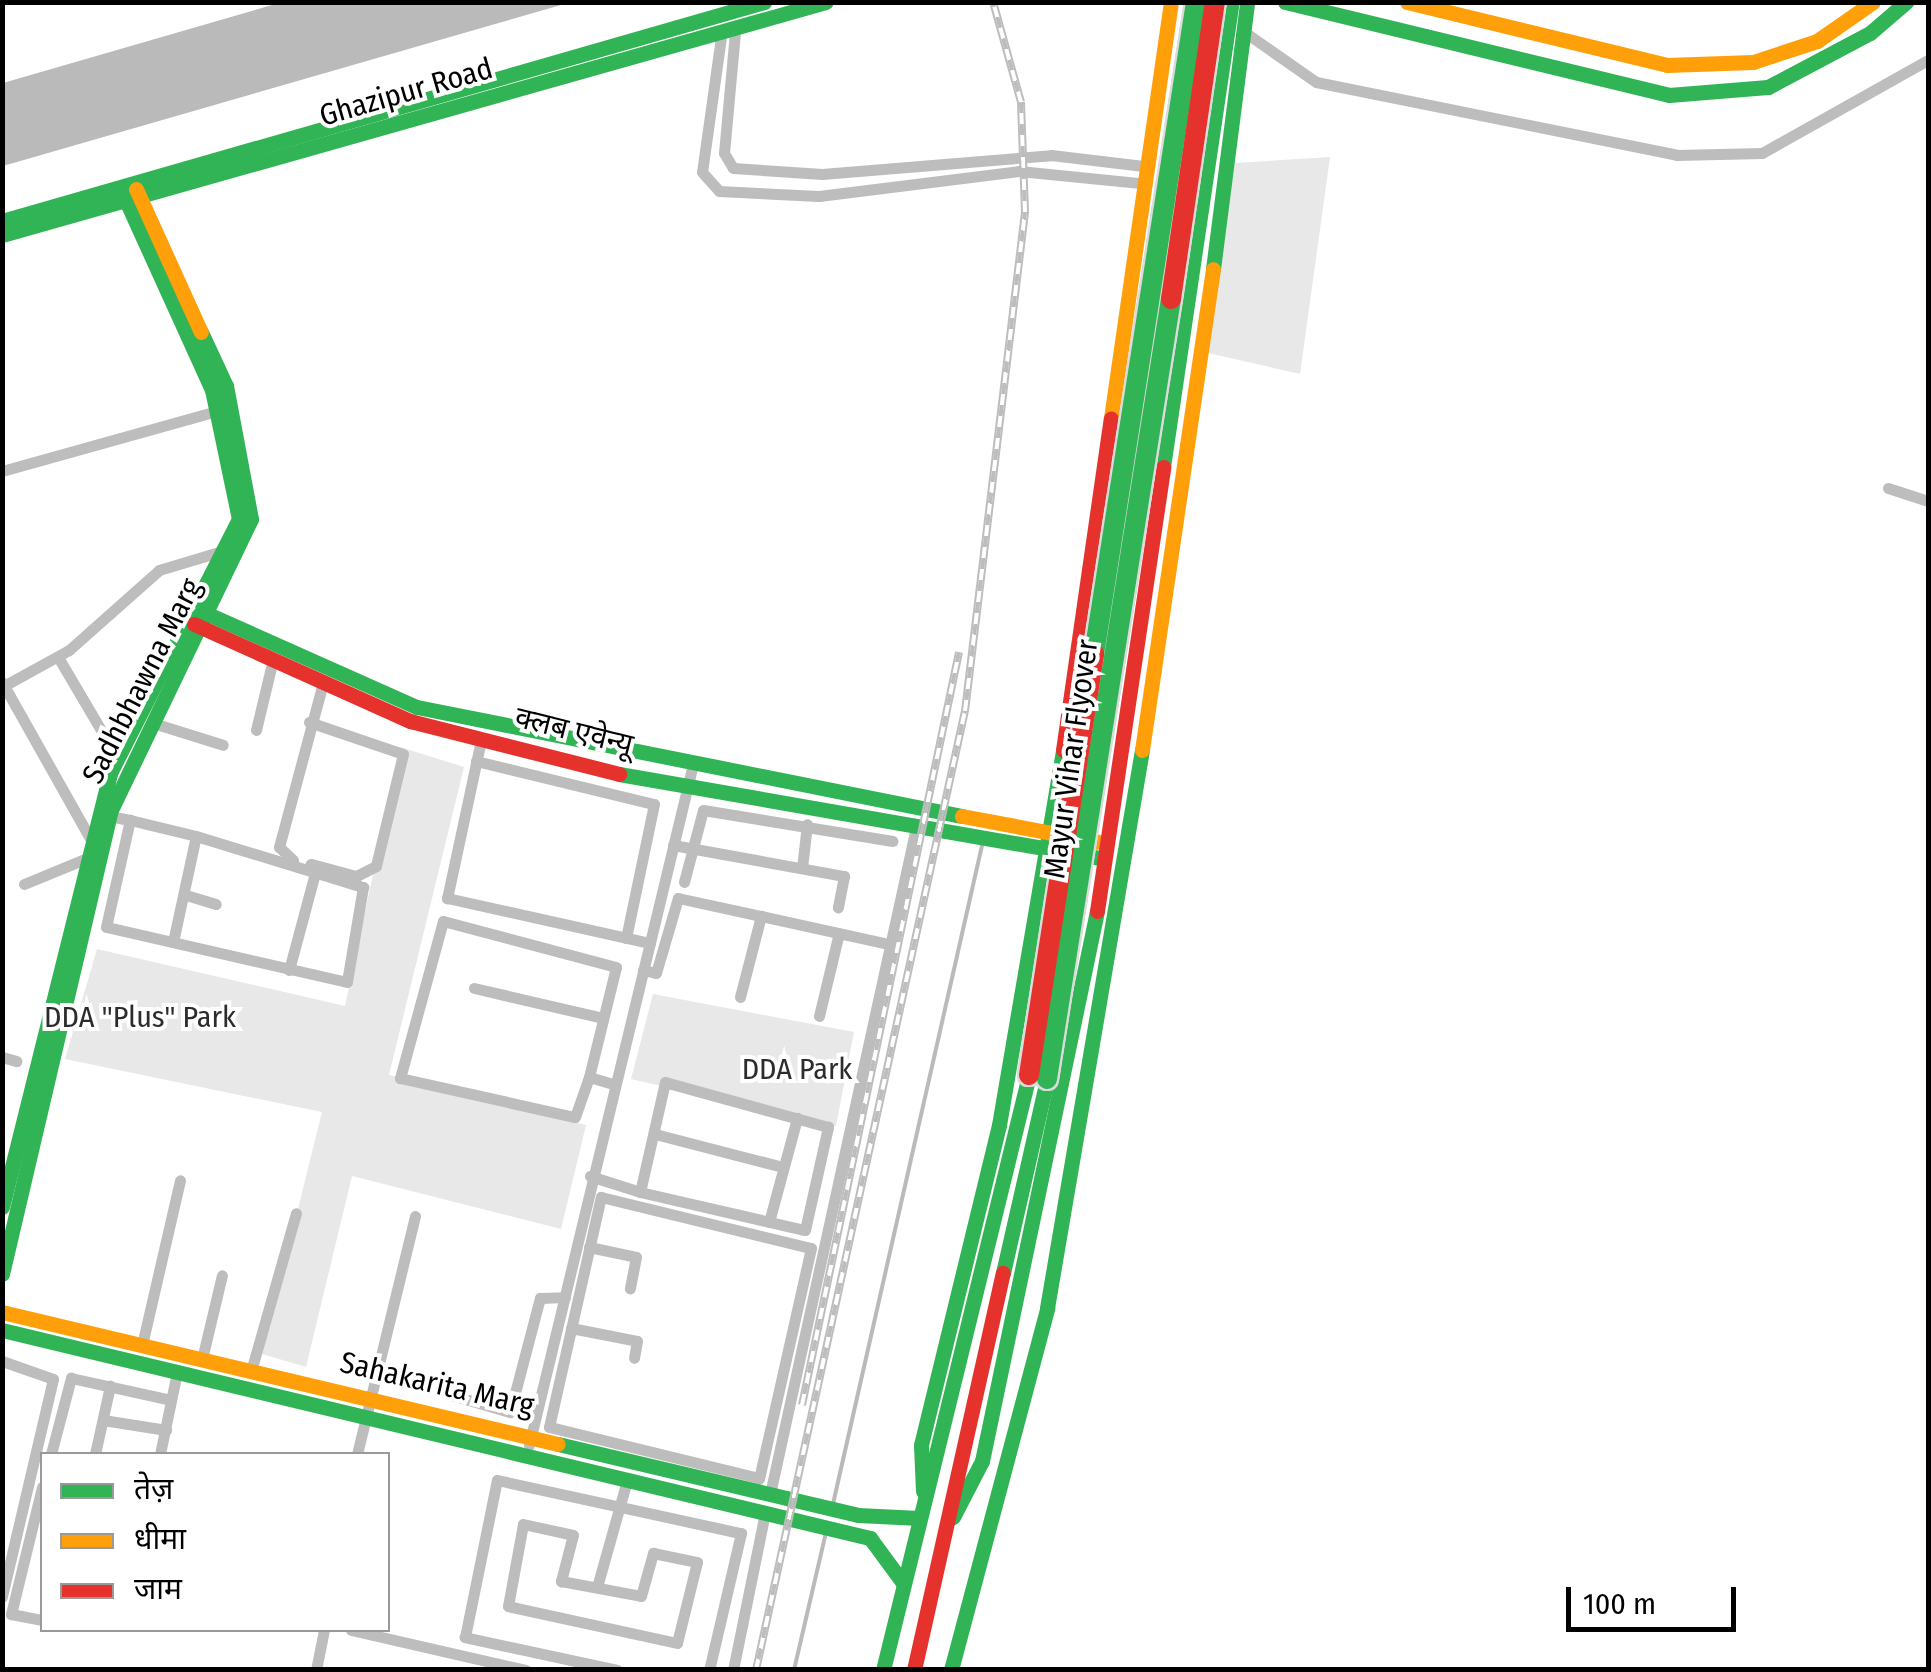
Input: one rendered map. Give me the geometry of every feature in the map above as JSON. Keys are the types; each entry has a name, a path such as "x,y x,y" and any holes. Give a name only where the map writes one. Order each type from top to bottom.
{"main road":[{"name":"Ghazipur Road","path":"2,235 764,2"},
{"name":"Ghazipur Road","path":"726,14 826,2"},
{"path":"883,1670 921,1512 921,1445 1026,976 1049,842 1142,175 1171,2"},
{"name":"Mayur Vihar Flyover","path":"921,1512 1029,1074 1196,2"},
{"name":"Mayur Vihar Flyover","path":"953,1517 969,1416 1072,971 1215,2"},
{"path":"914,1670 953,1517 982,1461 1086,984 1102,850 1156,588 1232,2"},
{"path":"951,1670 1050,1290 1246,2"},
{"path":"1286,2 1473,51 1668,95 1768,87 1832,57 1906,2"},
{"path":"1407,2 1667,66 1753,62 1817,41 1874,2"},
{"name":"Ghazipur Road","path":"2,221 132,197"},
{"name":"Sadhbhawna Marg","path":"2,1274 120,818 153,723 229,549 238,519 218,410 132,197"},
{"name":"Sadhbhawna Marg","path":"2,1207 89,849 118,759 200,618 251,519 246,475 226,386 132,197"},
{"name":"क्लब एवेन्यू","path":"200,618 323,684 481,740 962,827"},
{"name":"क्लब एवेन्यू","path":"200,618 417,707 689,778 916,827 962,827"},
{"path":"962,827 1102,850"},
{"path":"1026,976 1056,957 1086,984"},
{"name":"Sahakarita Marg","path":"2,1312 252,1371 368,1408"},
{"name":"Sahakarita Marg","path":"2,1330 178,1372 535,1436 855,1524"},
{"name":"Sahakarita Marg","path":"535,1436 627,1480 768,1503"},
{"path":"855,1524 921,1512"},
{"path":"855,1524 880,1546 904,1584"}],"street":[{"path":"708,182 726,161 726,14"},
{"path":"708,182 726,14"},
{"path":"1243,30 1316,82 1677,155 1762,153 1928,60"},
{"path":"726,161 750,173 822,174 1051,155 1142,175"},
{"path":"708,182 725,192 785,196 1019,171 1142,175"},
{"path":"2,471 218,410"},
{"path":"1888,488 1928,500"},
{"path":"24,884 89,849 3,685 58,656 159,570 229,549"},
{"path":"58,656 118,759"},
{"path":"256,730 273,659"},
{"path":"309,722 404,754 379,859 362,875 288,858 279,847 309,722 323,684"},
{"path":"153,723 223,745"},
{"path":"481,740 446,898 650,943"},
{"path":"476,762 654,804 626,938"},
{"path":"535,1436 590,1176 689,778"},
{"path":"684,882 704,810 808,824 892,841"},
{"path":"120,818 196,836 363,887 348,982 104,923 120,818"},
{"path":"802,868 808,824"},
{"path":"732,1670 916,827"},
{"path":"173,942 196,836"},
{"path":"673,845 844,876 838,907"},
{"path":"289,970 314,873"},
{"path":"186,895 216,904"},
{"path":"643,970 656,973 678,898 890,944"},
{"path":"740,997 761,916"},
{"path":"443,921 616,967 589,1076 575,1117 400,1078 443,921"},
{"path":"819,1016 840,933"},
{"path":"474,988 603,1018"},
{"path":"589,1076 614,1084"},
{"path":"590,1176 640,1192 805,1230 828,1127 665,1082 640,1192"},
{"path":"769,1222 797,1118"},
{"path":"655,1134 782,1167"},
{"path":"142,1345 180,1180"},
{"path":"600,1197 811,1248 758,1478 535,1436 571,1328 600,1197"},
{"path":"584,1203 598,1206"},
{"path":"252,1371 296,1213"},
{"path":"358,1452 415,1216"},
{"path":"589,1247 636,1257 630,1288"},
{"path":"202,1359 222,1275"},
{"path":"448,1394 510,1412 540,1298 565,1297"},
{"path":"571,1328 637,1340 634,1358"},
{"path":"2,1361 52,1380 2,1597"},
{"path":"160,1452 178,1372"},
{"path":"51,1452 69,1380 172,1400"},
{"path":"95,1452 110,1386"},
{"path":"103,1420 166,1430"},
{"path":"617,1670 464,1636 497,1480 741,1534 709,1670"},
{"path":"597,1587 627,1480"},
{"path":"40,1495 11,1614 40,1620"},
{"path":"523,1524 572,1535 561,1581 597,1587 641,1596 654,1552 697,1562 677,1643 658,1639 508,1606 523,1524"},
{"path":"316,1670 324,1632"},
{"path":"360,1632 526,1670"}],"green space":[{"path":"1330,157 1300,374 1204,352 1235,163"},
{"name":"DDA \"Plus\" Park","path":"400,747 464,767 389,1075 586,1125 561,1229 352,1176 306,1367 262,1354 322,1112 65,1059 97,949 345,1006"},
{"name":"DDA Park","path":"653,994 854,1032 836,1126 631,1079"}],"shaded area":[{"path":"279,3 568,3 3,166 3,83"}],"waterway":[{"path":"833,1504 983,841"},
{"path":"794,1670 826,1533"}],"railway":[{"path":"756,1670 965,711 1025,212 1021,102 993,2"},
{"path":"802,1405 959,652"}],"traffic: fast":[{"path":"2,221 764,2"},
{"path":"2,235 826,2"},
{"path":"1094,654 1196,2"},
{"path":"1163,467 1232,2"},
{"path":"1213,269 1247,2"},
{"path":"1285,2 1669,95 1768,87 1870,33 1906,2"},
{"path":"2,1207 110,773 239,519 212,390 122,192"},
{"path":"1047,1079 1171,299"},
{"path":"2,1274 110,812 251,519 226,386 201,332"},
{"path":"201,611 417,707 962,816"},
{"path":"923,1491 921,1445 999,1125 1063,750"},
{"path":"951,1670 1047,1308 1142,750"},
{"path":"619,774 1097,857"},
{"path":"953,1517 982,1461 1097,911"},
{"path":"883,1670 1029,1075"},
{"path":"1003,1273 1047,1079"},
{"path":"2,1330 870,1538 903,1583"},
{"path":"558,1444 858,1515 919,1518"}],"traffic: slow":[{"path":"1111,418 1171,2"},
{"path":"1407,2 1667,65 1753,62 1817,41 1873,2"},
{"path":"136,189 201,332"},
{"path":"1142,750 1213,269"},
{"path":"962,816 1099,842"},
{"path":"2,1312 558,1444"}],"traffic: jam":[{"path":"1171,299 1215,2"},
{"path":"1063,750 1111,418"},
{"path":"1097,911 1163,467"},
{"path":"194,624 410,721 619,774"},
{"path":"1029,1075 1094,654"},
{"path":"914,1670 1003,1273"}]}
